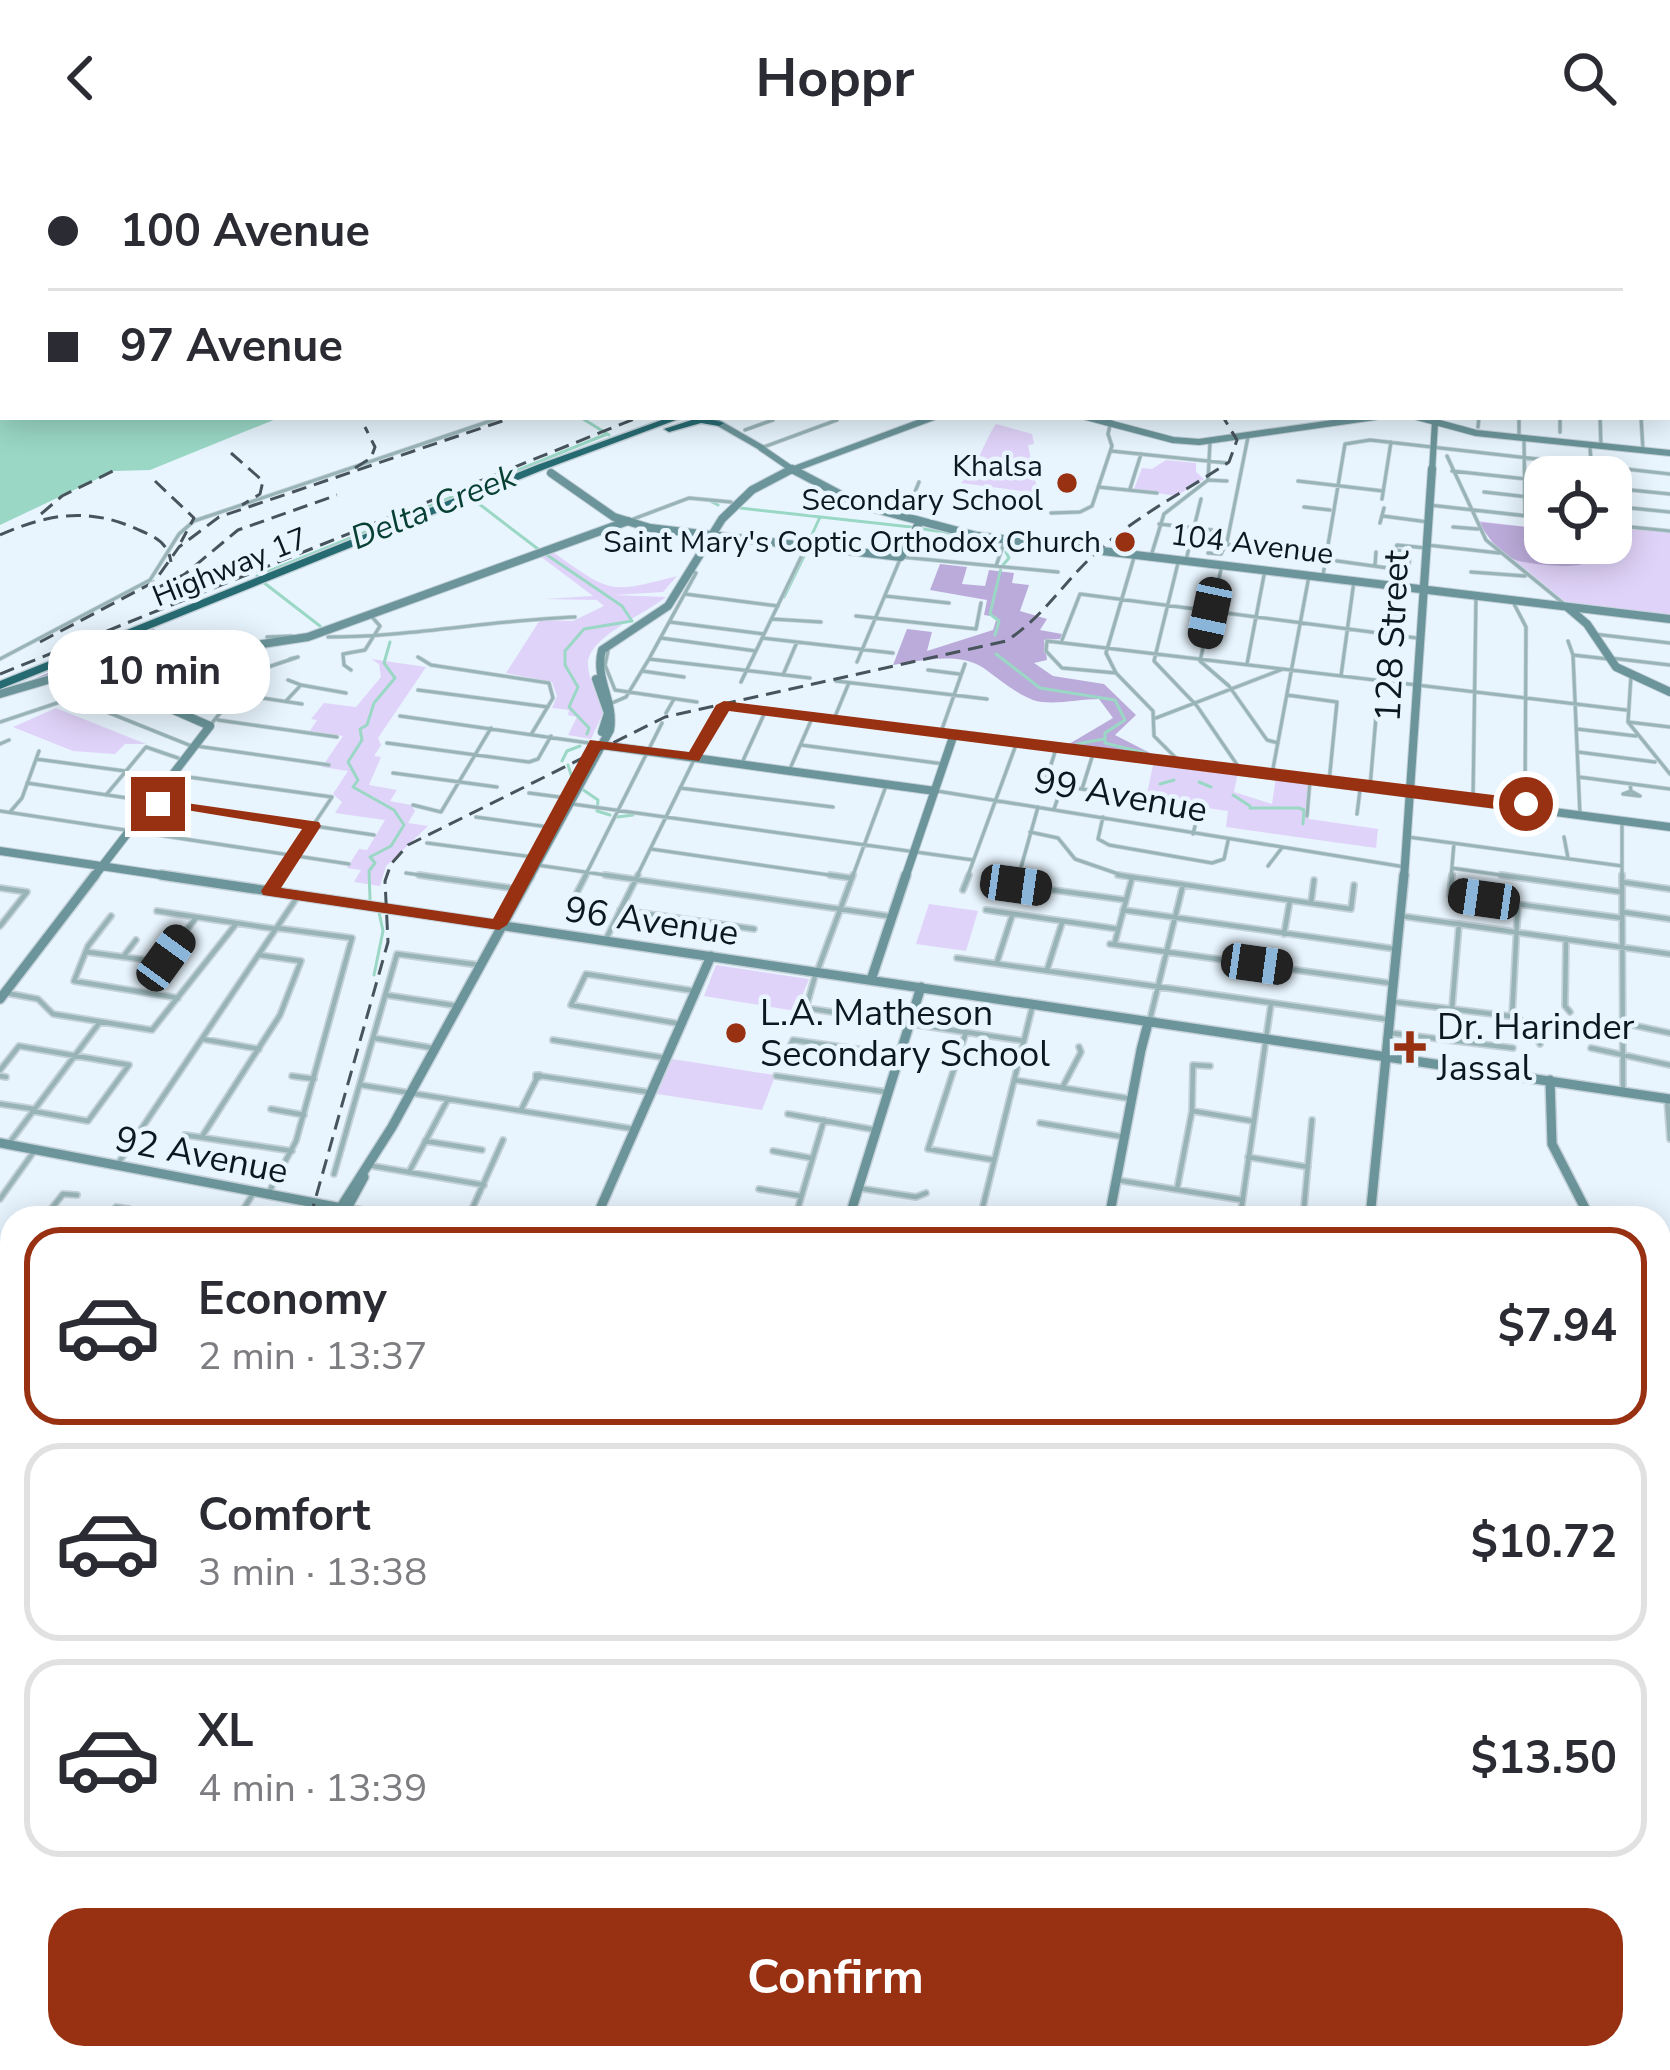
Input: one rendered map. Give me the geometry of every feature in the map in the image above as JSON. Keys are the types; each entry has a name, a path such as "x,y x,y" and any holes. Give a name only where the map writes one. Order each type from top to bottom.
{"highway":[{"path":"559,464 650,420"},
{"path":"395,526 677,420"},
{"name":"Highway 17","path":"0,687 395,526 677,420"},
{"path":"689,420 724,424"},
{"name":"Highway 17","path":"0,687 559,464"}],"main road":[{"path":"559,464 605,510 626,521 694,532 716,523 789,465 922,420"},
{"path":"1111,421 1176,441 1210,442 1356,420"},
{"path":"1436,420 1521,438 1670,453"},
{"name":"128 Street","path":"1383,1056 1413,793 1436,420"},
{"name":"104 Avenue","path":"724,424 833,492 919,523 1265,571 1670,619"},
{"path":"789,465 811,461"},
{"path":"776,475 805,475 811,461"},
{"path":"344,1206 599,744 609,703 598,668 600,653 614,639 660,614 676,595 716,523 718,500"},
{"path":"0,687 296,640 626,521 643,520 694,532 716,523 807,546 901,557 919,523"},
{"path":"1567,607 1594,634 1607,658 1631,676 1670,692"},
{"path":"2,995 212,723 86,676 84,671"},
{"path":"871,980 954,734 1670,827"},
{"name":"99 Avenue","path":"599,744 935,791"},
{"name":"96 Avenue","path":"0,851 1669,1101"},
{"path":"601,1206 711,956"},
{"path":"852,1206 921,987"},
{"name":"128 Street","path":"1371,1206 1390,1002"},
{"path":"1111,1206 1153,1021"},
{"path":"1550,1083 1552,1144 1583,1206"},
{"name":"92 Avenue","path":"4,1144 313,1206"}],"street":[{"path":"2,658 150,580 163,567 180,530 202,517 493,420"},
{"path":"724,424 773,420"},
{"path":"761,448 837,420"},
{"path":"1478,427 1479,420"},
{"path":"1519,420 1525,456"},
{"path":"1560,420 1560,432"},
{"path":"1600,420 1601,446"},
{"path":"1641,420 1643,450"},
{"path":"1051,513 1088,509 1111,451 1111,421"},
{"path":"1208,553 1221,554 1248,437"},
{"path":"1208,480 1210,442"},
{"path":"1382,499 1391,442"},
{"path":"1322,578 1342,445 1391,442 1524,458"},
{"path":"1590,445 1591,456"},
{"path":"1111,451 1227,463"},
{"path":"1130,490 1141,454"},
{"path":"1447,456 1478,529 1567,607"},
{"path":"1632,470 1670,474"},
{"path":"1453,471 1524,479"},
{"path":"1150,556 1159,524 1208,480 1227,481"},
{"path":"1298,481 1384,491"},
{"path":"904,519 919,482"},
{"path":"1098,487 1157,493"},
{"path":"1632,490 1670,494"},
{"path":"1484,492 1524,497"},
{"path":"643,520 689,498 718,500"},
{"path":"1201,499 1154,654 1163,673 1197,706 1240,769"},
{"path":"1429,505 1524,516"},
{"path":"1304,507 1330,510"},
{"path":"1381,524 1384,508"},
{"path":"1632,508 1670,512"},
{"path":"1383,516 1428,521"},
{"path":"1159,524 1212,530"},
{"path":"1454,527 1478,529"},
{"path":"1632,527 1670,531"},
{"path":"996,566 1004,543"},
{"path":"1224,544 1272,550"},
{"path":"740,682 807,546"},
{"path":"1396,548 1500,553"},
{"path":"1375,565 1376,552"},
{"path":"1135,554 1106,658 1156,718 1154,736 1179,761"},
{"path":"857,662 901,557 1058,572"},
{"path":"1322,559 1388,568"},
{"path":"1200,658 1222,565"},
{"path":"1246,664 1265,571"},
{"path":"1471,572 1528,576"},
{"path":"1272,774 1310,576"},
{"path":"1341,676 1354,581"},
{"path":"609,703 629,693 670,622 676,595 778,606"},
{"path":"1062,640 1078,595 1420,638"},
{"path":"885,596 949,603"},
{"path":"1393,635 1397,596"},
{"path":"1473,801 1476,596"},
{"path":"1512,600 1526,627 1526,808"},
{"path":"856,616 976,629 981,603"},
{"path":"351,670 340,653 365,650 380,626 371,615"},
{"path":"328,637 373,638 496,620 575,617"},
{"path":"772,619 821,622"},
{"path":"670,622 892,653"},
{"path":"1594,634 1670,643"},
{"path":"267,637 296,640"},
{"path":"661,638 756,651"},
{"path":"1116,673 1058,666 1046,650 1049,640 1626,710"},
{"path":"1568,640 1574,655 1580,815"},
{"path":"783,675 797,642"},
{"path":"608,651 604,663 612,688 697,702"},
{"path":"1574,655 1670,665"},
{"path":"418,657 428,664 535,678 551,686 548,707 532,733"},
{"path":"650,658 810,678"},
{"path":"1200,658 1231,688 1267,740 1278,743"},
{"path":"226,706 177,685 251,672 290,659"},
{"path":"941,732 964,664"},
{"path":"126,665 127,670 148,677"},
{"path":"710,678 716,667"},
{"path":"1156,718 1283,669"},
{"path":"928,670 961,674"},
{"path":"642,671 684,677"},
{"path":"212,723 251,672"},
{"path":"1631,676 1628,722 1668,772"},
{"path":"288,680 346,693"},
{"path":"836,681 987,699"},
{"path":"834,718 849,682"},
{"path":"286,700 301,685"},
{"path":"418,690 548,707"},
{"path":"235,694 302,704"},
{"path":"1286,695 1337,702 1329,782"},
{"path":"0,722 68,699 195,746 329,765"},
{"path":"666,713 674,699"},
{"path":"607,938 724,705 954,734"},
{"path":"741,764 766,710"},
{"name":"99 Avenue","path":"400,716 599,744"},
{"path":"789,771 813,716"},
{"path":"1357,814 1376,717"},
{"path":"1628,722 1670,727"},
{"path":"212,723 337,737"},
{"path":"571,904 662,723"},
{"path":"413,805 441,812 491,728"},
{"path":"1576,729 1637,736"},
{"path":"387,742 533,761 551,736"},
{"path":"0,744 9,740"},
{"path":"963,890 1016,742"},
{"path":"800,745 944,764"},
{"path":"1058,745 1047,777 1062,786 1154,800"},
{"path":"105,797 146,747 178,758"},
{"path":"1082,789 1094,750"},
{"path":"10,812 39,751"},
{"path":"1578,752 1658,762"},
{"path":"1131,772 1135,755"},
{"path":"36,759 125,771"},
{"path":"393,772 497,787"},
{"path":"174,775 332,797 269,891"},
{"path":"1579,777 1670,789"},
{"path":"1307,816 1311,779"},
{"path":"27,783 374,835"},
{"path":"886,785 805,1007 1024,1041"},
{"path":"1054,809 1062,786"},
{"path":"680,788 833,807"},
{"name":"99 Avenue","path":"935,791 1405,867"},
{"path":"529,793 617,810 973,860"},
{"path":"1038,807 1015,883 1126,900"},
{"path":"1193,834 1200,807"},
{"path":"0,811 349,864"},
{"path":"476,817 554,828"},
{"path":"1103,817 1098,839 1109,845 1212,863 1224,859 1228,841"},
{"path":"1622,820 1624,1094"},
{"path":"1030,832 1058,838 1074,859 1132,878 1351,909 1354,885"},
{"path":"1408,837 1622,866"},
{"path":"1564,837 1568,859"},
{"path":"428,843 585,872 892,916"},
{"path":"1454,843 1450,895 1670,919"},
{"path":"651,849 851,878"},
{"path":"1268,866 1281,849"},
{"path":"1064,864 1074,859"},
{"path":"1452,868 1622,892"},
{"path":"406,873 521,889"},
{"path":"1132,878 1112,944 1392,984"},
{"path":"1311,903 1314,880"},
{"path":"1622,882 1670,889"},
{"path":"1153,1021 1183,885"},
{"path":"0,888 27,892 2,922"},
{"path":"117,1165 299,896"},
{"path":"1284,934 1290,900"},
{"path":"1511,1017 1518,904"},
{"path":"620,910 754,929"},
{"path":"986,910 1118,929"},
{"path":"1123,910 1396,949"},
{"path":"157,911 352,938 321,1038 304,1115 292,1151 268,1194"},
{"path":"997,962 1012,914"},
{"path":"110,916 74,981 178,998"},
{"path":"1401,916 1670,954"},
{"path":"87,952 161,962 196,918"},
{"path":"1048,970 1063,921"},
{"path":"2,995 38,1000 53,1014 152,1030 236,924"},
{"path":"1452,1008 1459,924"},
{"path":"123,957 136,940"},
{"path":"1566,940 1565,1006 1570,1012"},
{"path":"334,1174 400,952 479,965"},
{"path":"202,1136 280,1015 301,961 259,955"},
{"path":"957,958 1385,1019"},
{"path":"681,1024 571,1006 586,974 695,991"},
{"path":"386,994 457,1006"},
{"path":"1390,1002 1511,1017 1528,1024 1540,1044"},
{"path":"1241,1206 1272,1003"},
{"path":"983,1206 1033,1004"},
{"path":"4,1144 100,1022"},
{"path":"1623,1023 1670,1033"},
{"path":"966,1032 928,1149 994,1160"},
{"path":"1388,1032 1513,1048"},
{"path":"374,1038 433,1047"},
{"path":"202,1039 259,1048"},
{"path":"553,1040 666,1058"},
{"path":"787,1054 794,1040 899,1055"},
{"path":"0,1104 88,1121 129,1065 19,1046 2,1074"},
{"path":"1062,1088 1081,1052 1079,1047"},
{"path":"1591,1048 1670,1065"},
{"path":"1177,1190 1192,1111 1193,1065 1210,1066"},
{"path":"292,1076 314,1079"},
{"path":"776,1076 887,1092"},
{"path":"521,1111 539,1077 651,1092"},
{"path":"1014,1080 1132,1099"},
{"path":"361,1084 635,1129"},
{"path":"409,1172 448,1099"},
{"path":"1669,1101 1670,1139"},
{"path":"271,1109 304,1115"},
{"path":"1192,1111 1252,1121"},
{"path":"788,1114 875,1130"},
{"path":"798,1206 824,1120"},
{"path":"1304,1206 1312,1120"},
{"path":"1040,1123 1124,1137"},
{"path":"185,1135 292,1151"},
{"path":"474,1206 502,1140"},
{"path":"425,1141 482,1150"},
{"path":"0,1199 35,1150"},
{"path":"773,1151 812,1158"},
{"path":"1248,1157 1308,1167"},
{"path":"366,1166 484,1185"},
{"path":"1116,1180 1241,1201"},
{"path":"858,1188 916,1197 926,1193"},
{"path":"759,1190 801,1196"},
{"path":"245,1206 254,1191"},
{"path":"54,1206 63,1195 77,1195"}],"shaded area":[{"path":"0,420 274,420 150,470 114,471 0,525"},
{"path":"996,424 1032,434 1034,444 1028,445 1038,493 961,483"},
{"path":"1166,460 1196,463 1196,472 1204,479 1176,496 1134,489 1142,468 1152,469"},
{"path":"1479,521 1524,526 1524,564 1632,564 1632,529 1670,533 1670,616 1568,604 1492,542"},
{"path":"1479,522 1524,527 1524,561 1506,555"},
{"path":"553,552 611,586 637,586 677,576 663,592 614,595 666,597 606,636 590,656 589,672 603,713 591,739 568,735 577,717 568,715 569,710 552,708 557,696 552,682 506,673 540,620 573,621 604,606 597,600 544,599 593,596 540,556"},
{"path":"940,564 967,567 962,584 985,586 989,570 1014,573 1012,583 1029,585 1020,611 1047,619 1040,630 1062,634 1060,639 1044,640 1047,660 1034,663 1053,676 1104,684 1136,715 1115,735 1152,754 1069,744 1113,718 1099,699 1033,700 964,660 893,665 907,629 932,632 927,651 993,630 997,617 984,615 987,600 930,590"},
{"path":"153,629 252,646 29,681"},
{"path":"371,659 426,667 378,738 381,745 374,756 381,757 369,785 397,790 390,801 411,805 415,811 408,823 428,826 386,866 380,886 354,882 361,870 347,868 359,849 367,850 385,820 335,813 342,802 333,794 348,771 322,767 343,736 310,731 317,720 311,719 324,703 356,707 381,677 379,664"},
{"path":"56,708 146,744 125,744 115,754 73,751 13,727"},
{"path":"1154,760 1238,772 1234,792 1272,804 1276,777 1308,783 1305,811 1309,819 1378,829 1376,848 1226,827 1228,811 1146,799"},
{"path":"929,904 978,911 966,951 916,944"},
{"path":"716,965 809,979 796,1011 704,996"},
{"path":"672,1059 774,1075 774,1079 762,1110 657,1094"}],"waterway":[{"path":"585,420 609,435"},
{"name":"Delta Creek","path":"257,576 607,434"},
{"path":"474,500 538,549"},
{"path":"712,502 718,505"},
{"path":"740,508 911,527"},
{"path":"809,541 820,517"},
{"path":"917,528 949,533"},
{"path":"784,597 807,550"},
{"path":"1003,565 1009,558 1006,552"},
{"path":"547,555 622,606 632,621 584,629 565,651 565,665 578,687 569,707 589,728 587,734"},
{"path":"995,635 999,621 990,614 1001,568"},
{"name":"Delta Creek","path":"263,582 320,626"},
{"name":"Delta Creek","path":"370,899 369,871 375,863 370,857 391,846 404,825 394,810 353,787 358,780 348,762 362,740 360,729 367,725 374,703 395,678 384,663 390,642"},
{"path":"996,654 1040,688 1115,700 1125,720 1105,733 1105,743 1145,753"},
{"path":"1077,744 1104,739"},
{"path":"562,761 567,751 580,746"},
{"path":"568,765 572,778"},
{"path":"1160,784 1174,780"},
{"path":"1199,782 1211,787"},
{"path":"582,789 598,800 597,811 610,815"},
{"path":"1233,795 1250,806"},
{"path":"1250,808 1299,808 1304,810 1303,824"},
{"path":"617,817 633,815"},
{"name":"Delta Creek","path":"374,975 383,931 379,912"}],"railway":[{"path":"170,559 219,517 505,420"},
{"path":"0,674 632,420"},
{"path":"313,1206 388,942 385,881 391,864 408,845 665,717 1006,641 1113,538 1229,462 1237,440 1225,420"},
{"path":"355,468 371,458 375,447 365,427"},
{"path":"231,453 263,481 260,494 242,505"},
{"path":"41,514 62,496 113,471"},
{"path":"155,481 194,518 181,542"},
{"path":"155,589 185,574 238,530 337,495"},
{"path":"0,535 53,518 103,518 156,538 170,559"},
{"path":"40,642 154,582 170,559"}],"place":[{"name":"Khalsa Secondary School","path":"1067,483"},
{"name":"Saint Mary's Coptic Orthodox Church","path":"1125,542"},
{"name":"L.A. Matheson Secondary School","path":"736,1033"},
{"name":"Dr. Harinder Jassal","path":"1410,1047"}],"route":[{"path":"158,804 313,826 269,891 499,925 596,744 694,758 718,708 724,705 1526,808 1526,804"}]}
